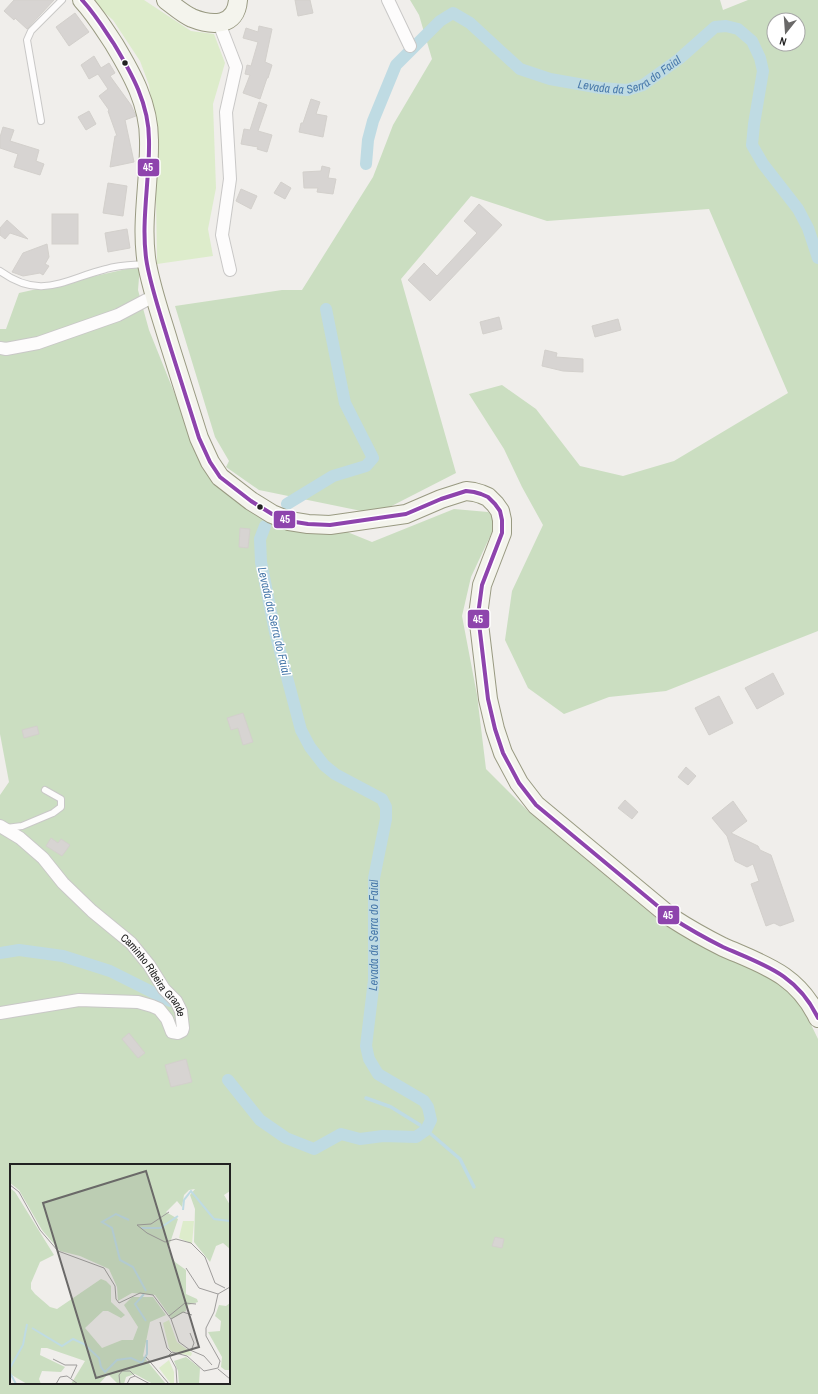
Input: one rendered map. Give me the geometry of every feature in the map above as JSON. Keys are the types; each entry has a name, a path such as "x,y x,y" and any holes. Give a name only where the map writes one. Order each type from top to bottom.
{"main road":[{"path":"82,0 98,18 125,63 142,98 147,114 149,139 146,220 147,264 154,296 199,438 210,462 220,478 272,514 289,521 308,524 330,524 406,514 441,499 466,491 488,497 500,511 502,533 482,585 479,600 479,629 488,699 494,729 503,753 519,783 536,805 672,918 696,934 773,969 788,979 805,996 818,1018"},
{"path":"166,0 191,17 211,24 219,23 231,18 235,12 238,0"}],"street":[{"path":"388,0 410,46"},
{"path":"219,23 236,67 226,112 230,179 222,235 230,270"},
{"path":"0,348 6,349 38,343 118,315 154,296"},
{"name":"Caminho Ribeira Grande","path":"0,1013 78,1000 138,1002 159,1009 167,1019 172,1032 178,1033 182,1031 183,1028 181,1011 176,1001 164,989 131,943 92,911 63,883 43,858 20,838 2,827"}],"lane":[{"path":"41,121 27,40 31,31 62,0"},
{"path":"0,271 6,276 23,283 39,287 56,286 108,268 147,264"},
{"path":"2,827 22,826 53,813 61,807 61,799 45,790"}],"green space":[{"path":"90,0 144,0 191,31 214,34 225,63 213,104 216,188 208,229 213,256 157,264 155,127 149,85 140,61 113,20"},
{"path":"410,0 720,0 723,10 748,0 818,0 818,631 666,691 609,697 564,714 528,688 505,640 512,591 543,525 522,487 504,449 469,394 502,385 536,409 580,466 623,476 674,461 788,393 709,209 547,221 471,196 401,279 456,473 376,514 259,490 226,467 229,461 215,437 175,306 282,290 302,290 373,177 393,125 432,59 419,15"},
{"path":"140,266 138,290 149,330 207,474 273,516 330,525 372,542 454,509 488,512 494,518 493,530 471,577 462,616 477,695 486,769 528,811 666,926 776,978 801,1004 818,1039 818,1394 0,1394 0,795 9,782 0,734 0,329 6,329 19,293"}],"building":[{"path":"14,0 54,0 27,29 15,18 14,20 4,11"},
{"path":"295,0 310,0 313,13 298,16"},
{"path":"75,13 89,32 69,46 56,27"},
{"path":"259,26 272,29 265,62 272,65 260,99 243,93 250,75 245,74 247,65 251,66 258,42 243,38 246,28 258,32"},
{"path":"94,56 101,68 109,63 115,73 110,76 131,105 136,116 125,120 134,162 110,167 115,136 117,136 108,111 109,110 99,96 108,89 98,74 89,79 81,65"},
{"path":"311,99 320,102 316,114 327,116 323,137 299,132"},
{"path":"259,102 267,105 258,131 272,135 267,152 257,149 258,147 241,144 244,129 250,130"},
{"path":"89,111 96,124 86,130 78,117"},
{"path":"3,127 14,130 10,141 39,150 36,161 44,164 40,175 14,167 18,154 0,148 0,137"},
{"path":"322,166 330,168 328,178 336,179 333,194 317,192 318,188 304,188 303,172 321,171"},
{"path":"281,182 291,188 285,199 274,193"},
{"path":"108,183 127,186 123,216 103,213"},
{"path":"241,189 257,196 251,209 236,201"},
{"path":"479,204 502,225 430,301 408,280 424,263 437,276 477,233 464,221"},
{"path":"52,214 78,214 78,244 52,244"},
{"path":"7,220 28,239 10,233 5,239 0,235 0,228"},
{"path":"127,229 130,248 108,252 105,233"},
{"path":"47,244 49,257 45,264 49,266 43,275 40,273 23,276 12,272 23,253"},
{"path":"499,317 502,329 483,334 480,322"},
{"path":"618,319 621,330 595,337 592,326"},
{"path":"545,350 557,353 556,357 583,359 583,372 563,371 542,366"},
{"path":"240,528 250,529 248,548 239,547"},
{"path":"773,673 784,694 757,709 745,688"},
{"path":"719,696 733,723 709,735 695,708"},
{"path":"243,713 253,742 243,745 238,728 231,730 227,718"},
{"path":"37,726 39,734 24,738 22,730"},
{"path":"686,767 696,776 688,785 678,777"},
{"path":"625,800 638,812 632,819 618,808"},
{"path":"733,801 747,821 731,833 758,846 760,850 771,855 794,921 780,926 774,923 766,926 751,884 759,881 753,864 747,867 735,861 727,836 712,818"},
{"path":"51,838 58,843 61,839 70,845 62,856 46,846"},
{"path":"129,1033 145,1053 138,1058 122,1039"},
{"path":"186,1059 192,1082 171,1087 165,1065"},
{"path":"495,1237 504,1239 502,1248 492,1246"}],"waterway":[{"name":"Levada da Serra do Faial","path":"366,164 368,140 373,121 396,65 440,21 453,13 470,23 520,69 550,79 601,88 627,90 643,85 679,59 715,27 726,26 738,29 752,41 760,58 763,71 752,145 763,164 798,209 808,228 818,258"},
{"name":"Levada da Serra do Faial","path":"287,504 333,476 366,466 373,458 345,403 326,309"},
{"name":"Levada da Serra do Faial","path":"228,1080 260,1120 286,1138 314,1149 341,1134 360,1139 383,1136 416,1137 426,1130 431,1120 428,1107 424,1101 378,1074 369,1059 366,1046 374,980 374,878 386,819 386,807 382,799 335,774 324,765 310,747 301,730 275,632 261,562 260,539 265,526"},
{"name":"Levada da Serra do Faial","path":"0,953 19,950 63,956 110,971 170,1001"},
{"path":"366,1098 391,1107 420,1125"},
{"path":"431,1134 460,1159 474,1187"}],"transit line":[{"name":"45","path":"82,0 114,44 133,78 143,102 149,140 144,234 149,274 199,438 210,462 220,477 251,501 272,514 289,521 308,524 330,525 406,514 441,499 466,491 488,497 500,511 502,533 482,585 478,615 488,699 495,729 503,753 519,783 536,805 672,918 716,944 766,966 790,981 810,1003 818,1018"}]}
